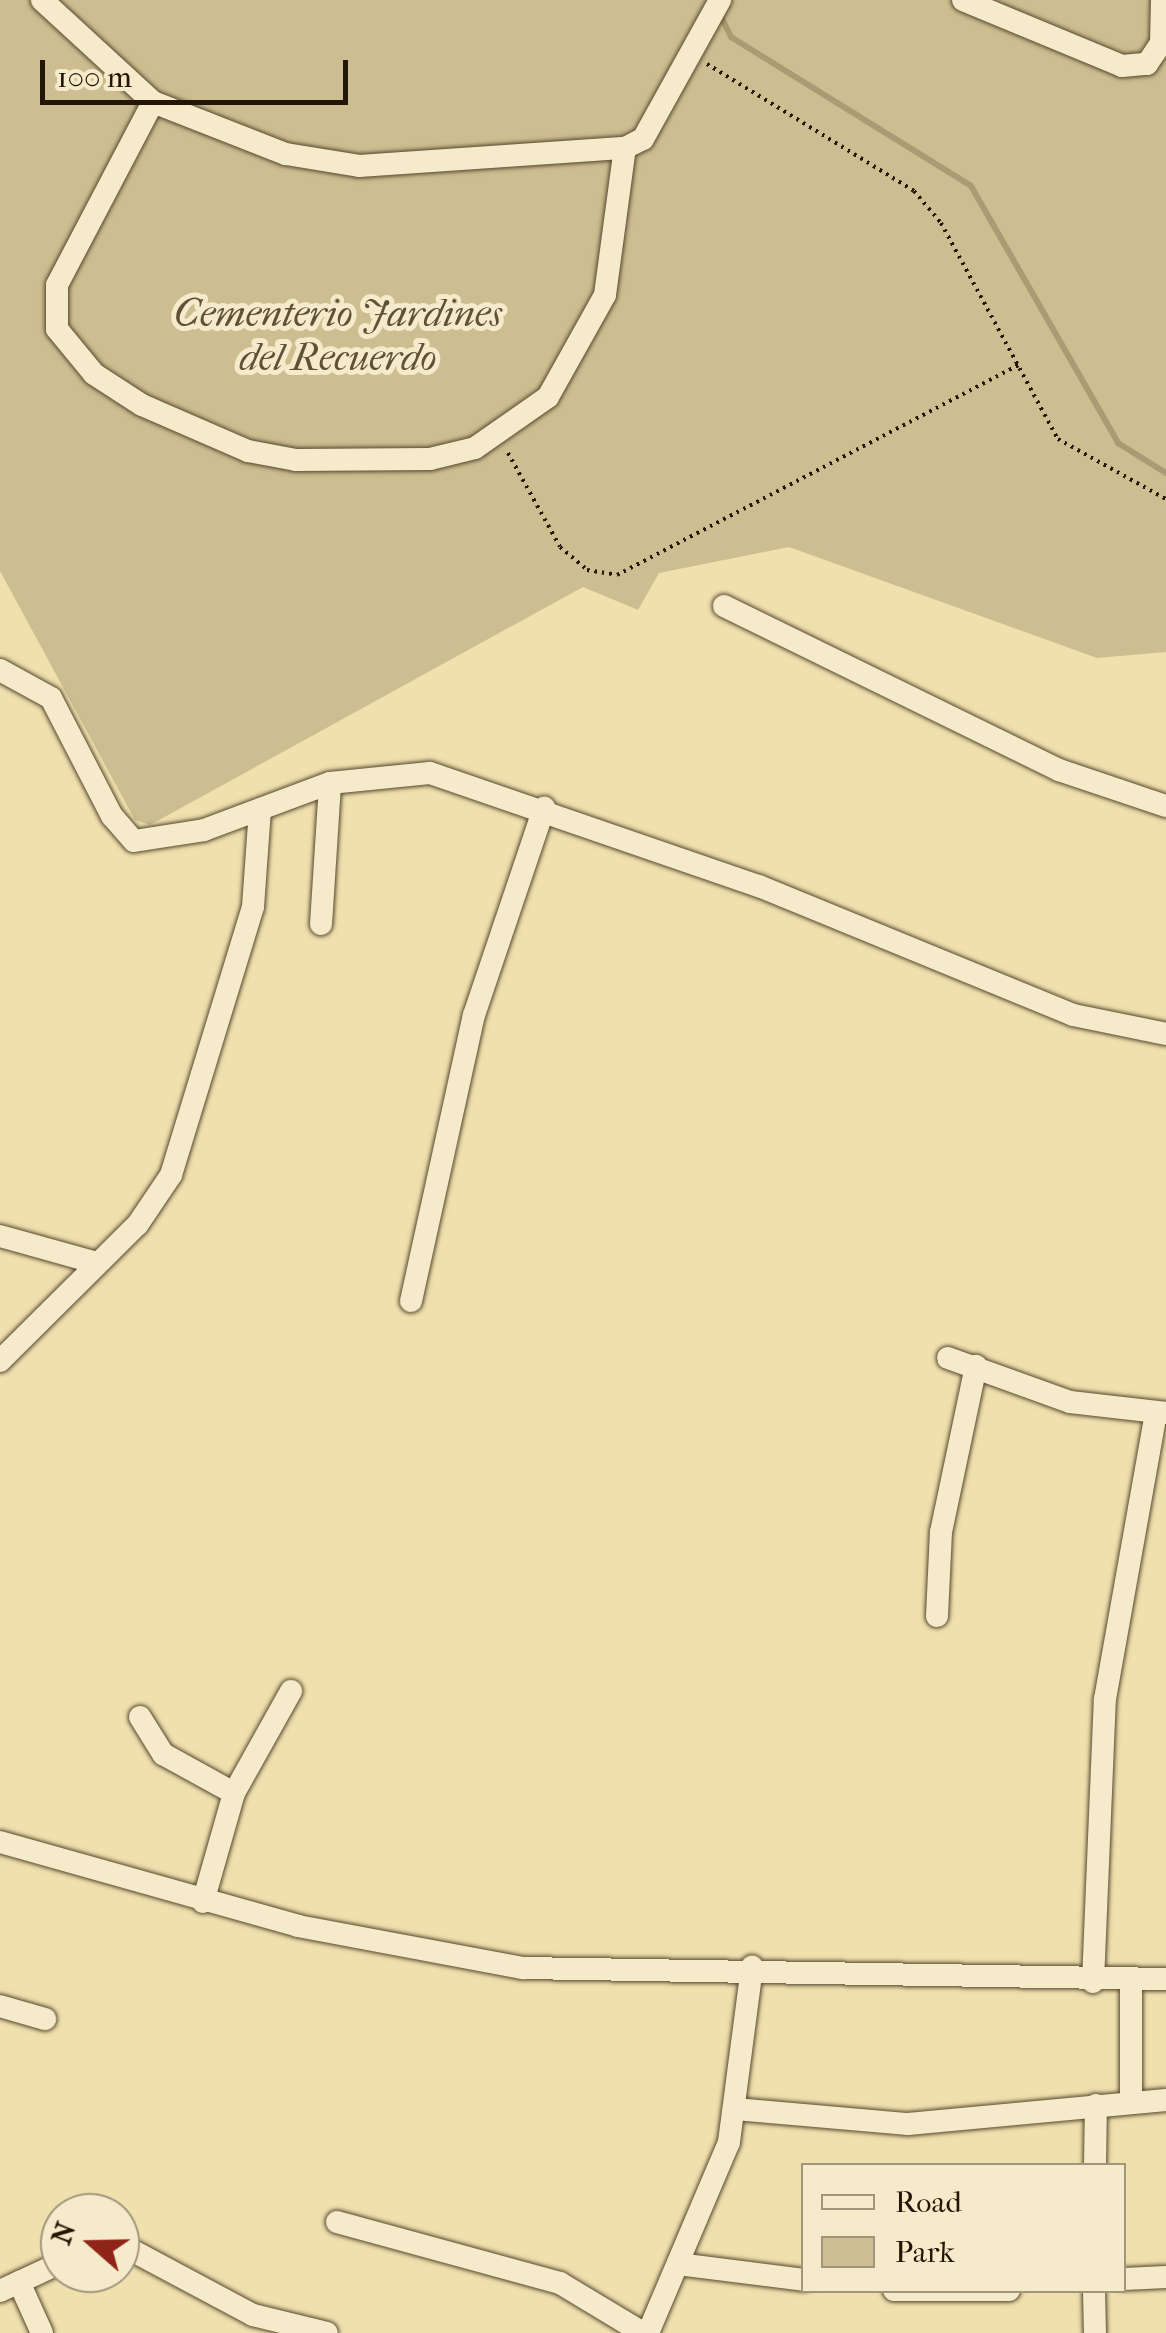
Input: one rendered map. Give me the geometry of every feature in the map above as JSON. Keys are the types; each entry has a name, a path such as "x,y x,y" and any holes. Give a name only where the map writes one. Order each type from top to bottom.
{"street":[{"path":"42,0 153,102 286,154 359,166 625,148 643,139 720,0"},
{"path":"963,0 1122,66 1148,64 1161,43 1162,0"},
{"path":"153,102 57,285 57,329 71,354 142,405 296,460 430,459 498,435 548,396 593,324 614,248 625,148"},
{"path":"724,606 1060,770 1166,806"},
{"path":"0,670 51,698 112,816 134,841 166,840 330,783 430,772 544,808 1073,1015 1166,1034"},
{"path":"321,924 330,783"},
{"path":"410,1300 474,1015 544,808"},
{"path":"0,1361 158,1198 185,1142 253,907 260,809"},
{"path":"0,1236 97,1263"},
{"path":"948,1358 1070,1402 1161,1413 1105,1699 1092,1982"},
{"path":"937,1616 944,1514 976,1366"},
{"path":"203,1902 234,1794 291,1691"},
{"path":"140,1717 163,1754 234,1794"},
{"path":"0,1842 203,1902 524,1968 752,1966 1092,1982 1166,1979"},
{"path":"337,2222 560,2283 645,2333 713,2190 735,2109 752,1966"},
{"path":"1131,1980 1131,2100"},
{"path":"0,2006 46,2019"},
{"path":"735,2109 844,2126 1166,2100"},
{"path":"1095,2163 1096,2105"},
{"path":"140,2255 253,2315 327,2333"},
{"path":"678,2264 801,2280"},
{"path":"40,2272 10,2286 42,2333"},
{"path":"1126,2279 1166,2277"},
{"path":"1094,2293 1095,2333"}],"path":[{"path":"691,53 914,191 1020,364 1058,439 1166,499"},
{"path":"498,435 560,547 587,570 617,576 1020,364"}],"green space":[{"name":"Cementerio Jardines del Recuerdo","path":"0,0 1166,0 1166,652 1097,658 789,547 659,573 638,610 583,587 150,825 135,820 0,571"}],"waterway":[{"path":"720,15 731,37 971,186 1118,443 1166,473"}]}
